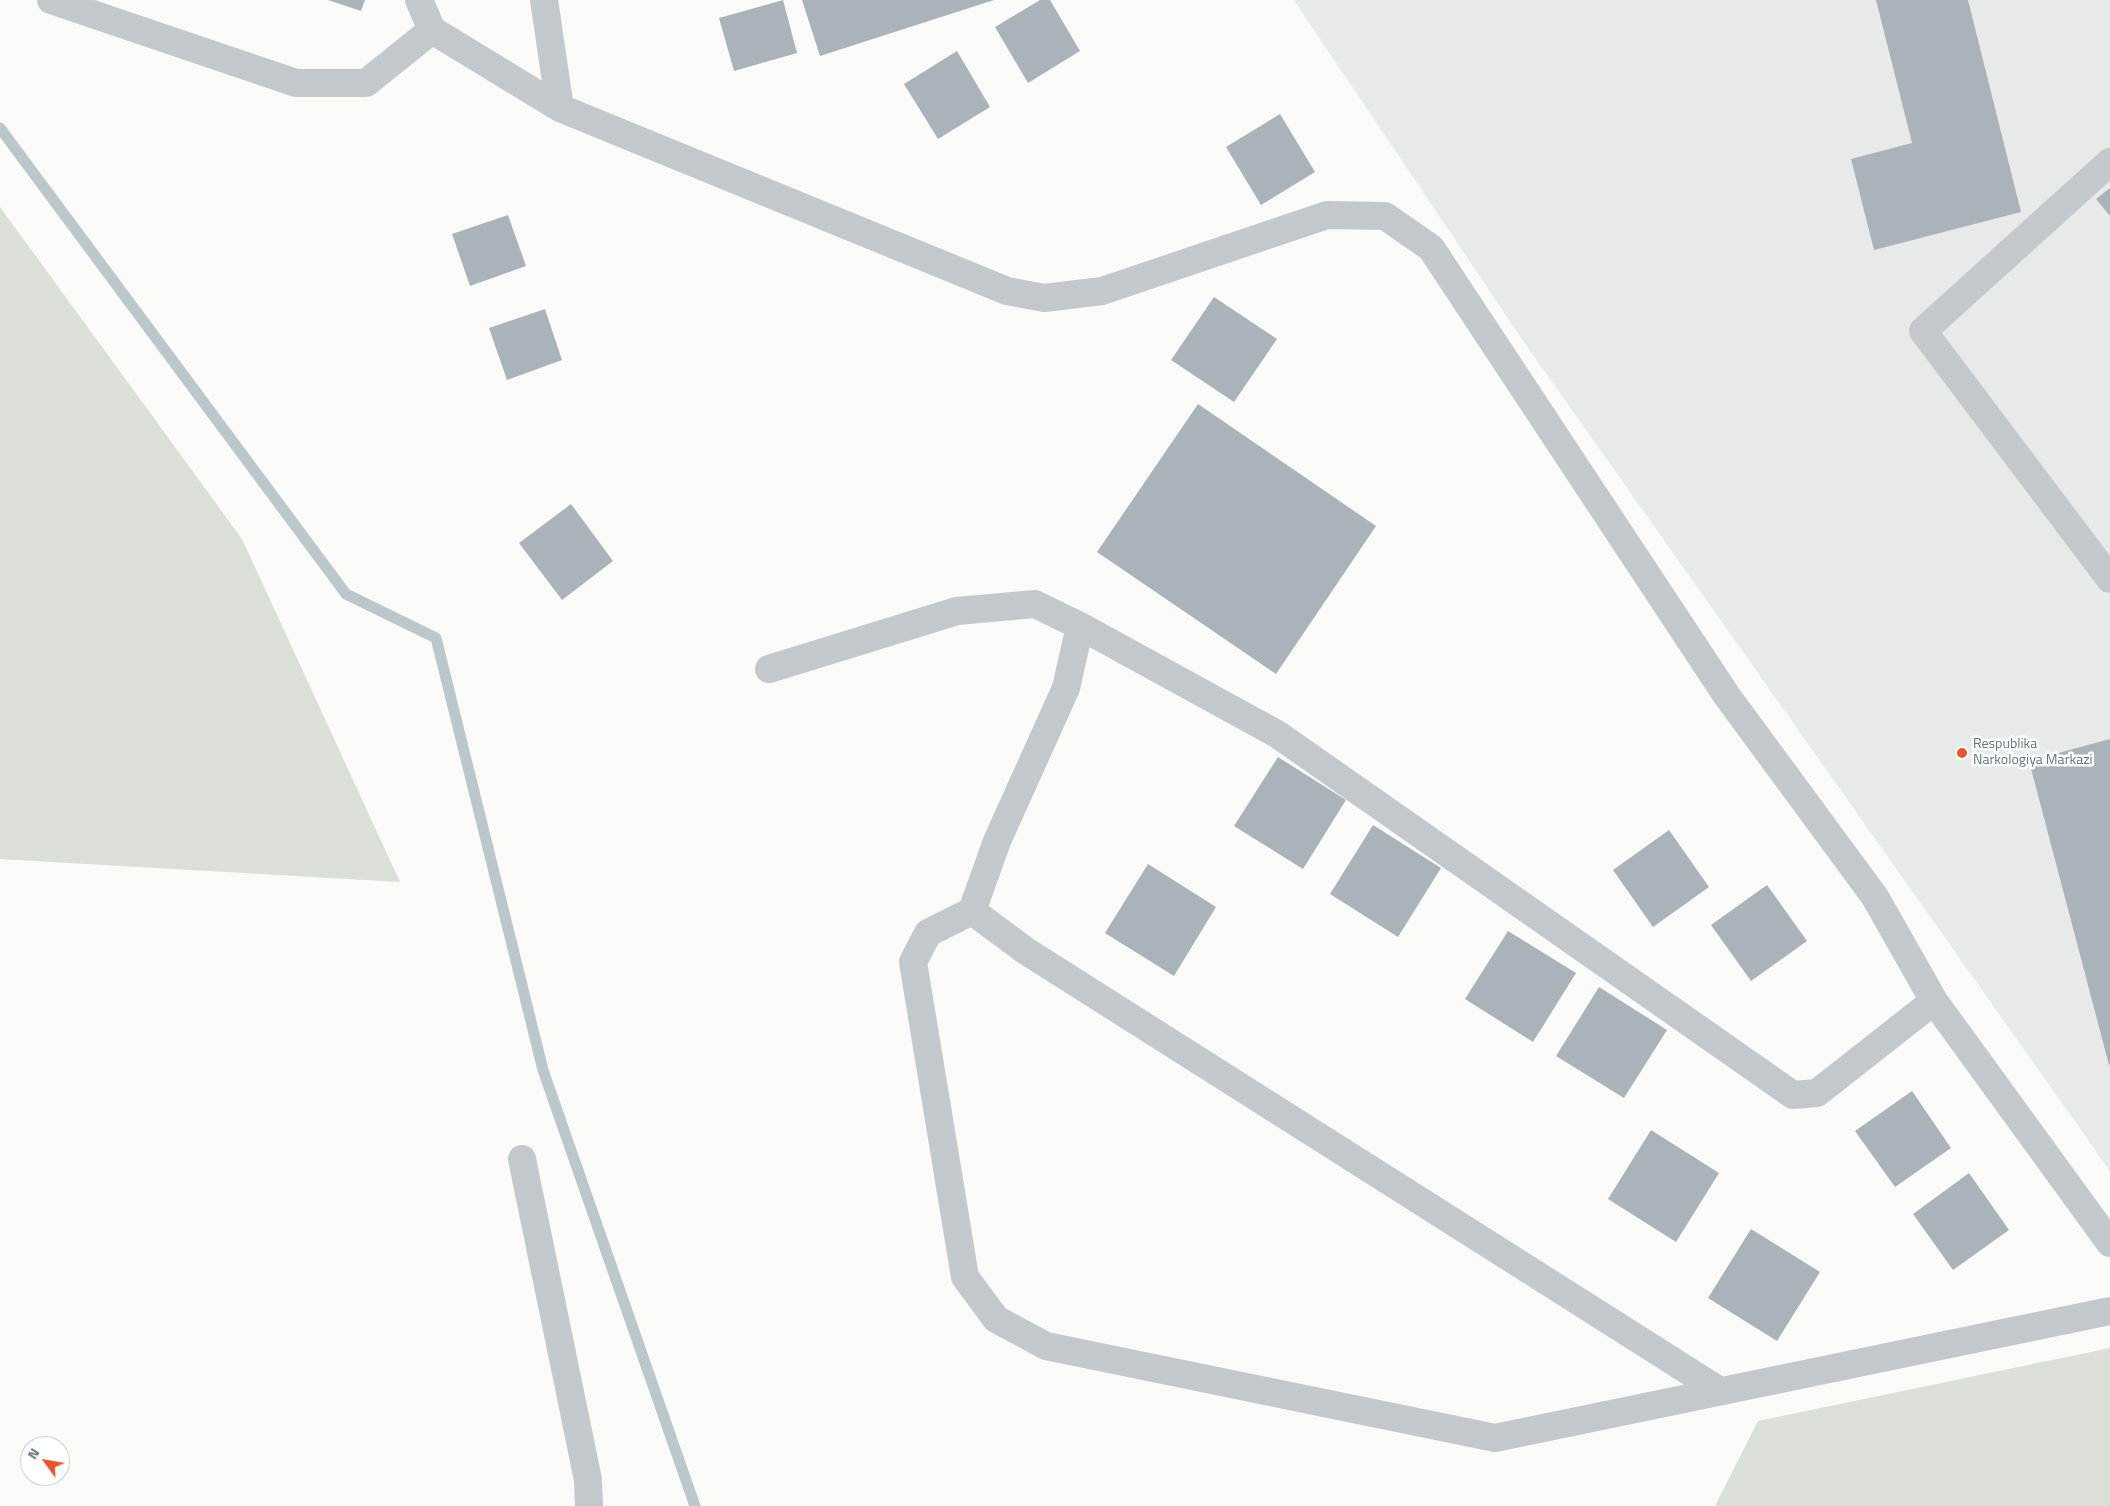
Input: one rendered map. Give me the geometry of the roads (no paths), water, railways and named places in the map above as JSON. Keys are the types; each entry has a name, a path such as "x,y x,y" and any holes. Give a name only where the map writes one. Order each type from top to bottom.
{"street":[{"path":"51,0 296,83 366,84 432,30"},
{"path":"419,0 432,30 560,108 1007,291 1044,298 1102,292 1327,214 1385,216 1431,248 1727,696 1874,897 1934,1001 2110,1243"},
{"path":"544,0 560,108"},
{"path":"2110,162 1923,331 2110,579"},
{"path":"769,669 957,611 1034,604 1080,626 1277,734 1794,1095 1817,1093 1934,1001"},
{"path":"1080,626 1066,688 997,841 972,911 928,933 913,962 965,1276 996,1319 1046,1346 1495,1438 2110,1311"},
{"path":"972,911 1026,951 1720,1391"},
{"path":"522,1159 588,1480 589,1506"}],"waterway":[{"path":"0,128 346,594 436,638 543,1070 695,1506"}],"place":[{"name":"Respublika Narkologiya Markazi","path":"1962,753"}]}
